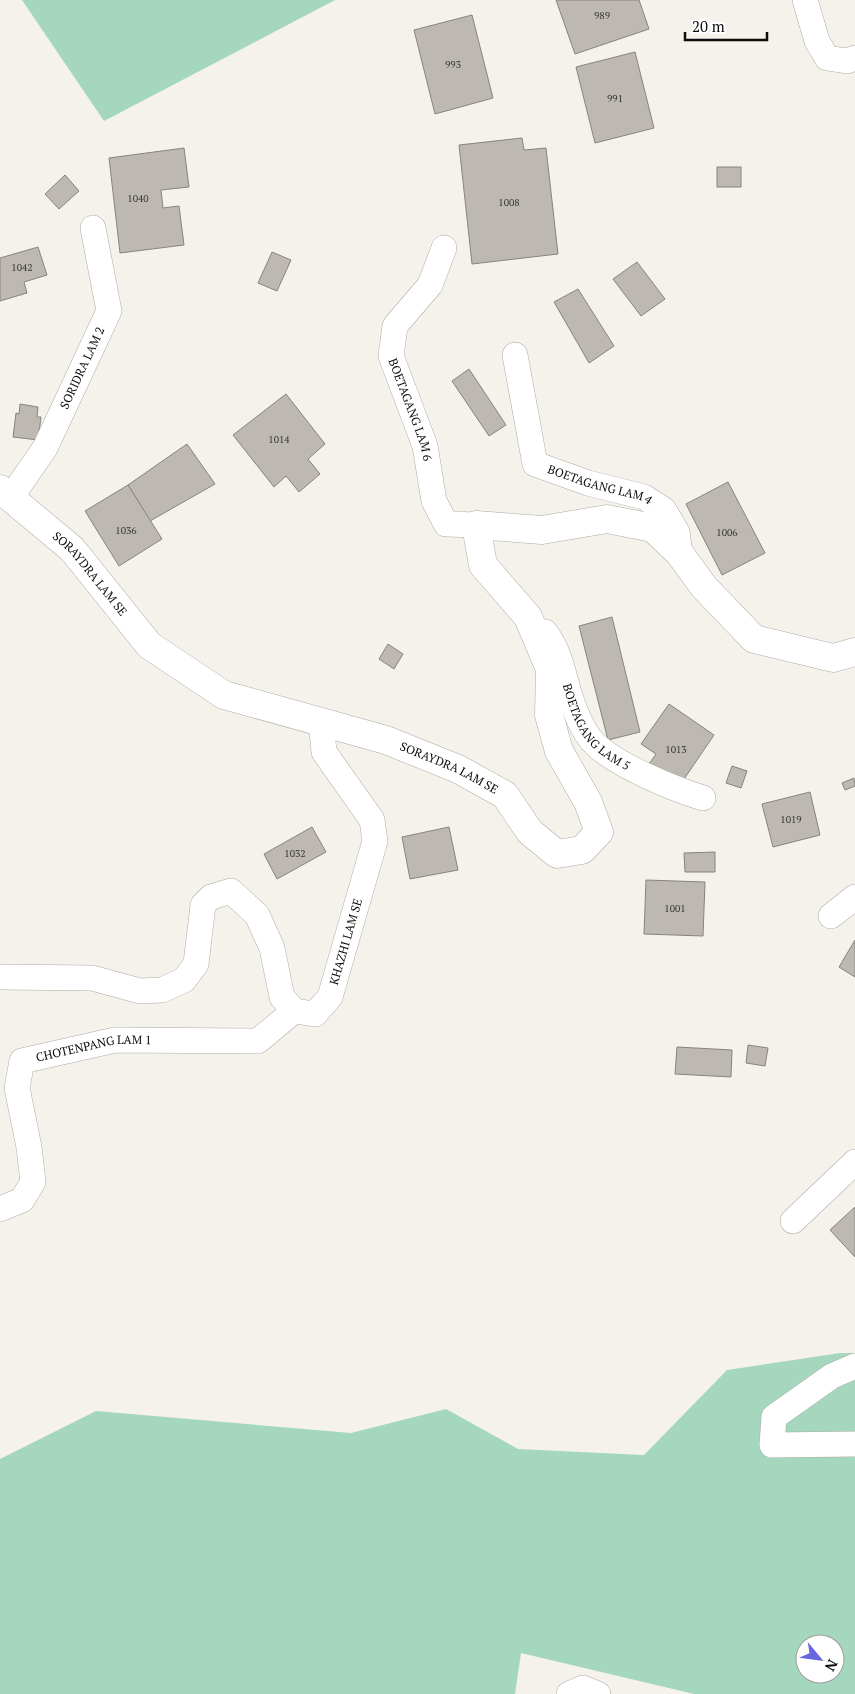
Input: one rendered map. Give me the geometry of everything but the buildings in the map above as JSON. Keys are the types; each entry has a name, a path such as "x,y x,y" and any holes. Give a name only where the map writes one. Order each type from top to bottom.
{"street":[{"path":"805,0 817,41 827,58 847,61 855,58"},
{"name":"SORIDRA LAM 2","path":"5,493 45,448 109,311 93,228"},
{"name":"BOETAGANG LAM 6","path":"444,248 430,285 395,326 391,356 425,446 434,501 446,524 476,525"},
{"name":"BOETAGANG LAM 4","path":"516,356 535,464 588,483 644,497 664,510 677,532 680,554"},
{"name":"SORAYDRA LAM SE","path":"5,493 72,549 149,645 224,695 386,740 458,769 505,796 530,832 557,854 582,850 598,832 588,802 559,750 549,715 550,669 528,617 483,566 476,525"},
{"path":"476,525 542,530 607,519 653,528 680,554 704,587 754,639 833,658 855,652"},
{"name":"BOETAGANG LAM 5","path":"528,617 546,633 562,662 571,698 580,722 594,744 617,760 676,789 703,798"},
{"name":"KHAZHI LAM SE","path":"294,1011 314,1014 330,997 375,841 372,820 324,752 321,721"},
{"path":"0,977 92,978 140,991 162,990 184,980 196,964 204,905 211,897 231,892 257,915 272,948 282,997 294,1011"},
{"path":"832,916 855,897"},
{"name":"CHOTENPANG LAM 1","path":"0,1209 22,1200 33,1182 29,1147 18,1088 22,1061 115,1040 258,1041 294,1011"},
{"path":"792,1220 855,1162"},
{"path":"855,1366 832,1376 774,1417 772,1445 855,1444"},
{"path":"569,1694 583,1688 598,1694"}],"green space":[{"path":"22,0 335,0 104,121"},
{"path":"840,1353 855,1353 855,1694 694,1694 521,1653 515,1694 0,1694 0,1459 96,1411 351,1433 446,1409 518,1449 644,1455 727,1370"}]}
